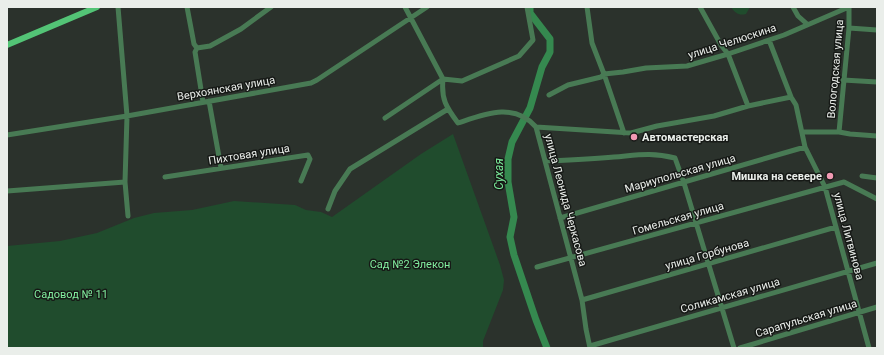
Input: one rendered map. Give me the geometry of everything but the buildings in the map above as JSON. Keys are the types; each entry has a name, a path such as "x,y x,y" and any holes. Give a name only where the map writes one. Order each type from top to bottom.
{"main road":[{"path":"7,45 97,7"}],"street":[{"path":"118,7 127,116 125,182 128,216"},
{"path":"187,7 194,44 197,48"},
{"path":"197,48 210,46 241,29 271,7"},
{"name":"улица Леонида Черкасова","path":"405,7 443,79 442,91 448,109 458,123 494,112 507,112 522,115 530,120 536,127 582,300 590,347"},
{"name":"Верхоянская улица","path":"7,135 127,116 311,83 427,7"},
{"path":"385,118 443,79 462,81 519,56 533,40 527,7"},
{"path":"587,7 592,43 624,133"},
{"path":"700,7 721,45 728,54 748,106"},
{"path":"793,7 798,16 807,24"},
{"name":"улица Челюскина","path":"549,94 568,85 601,77 604,74 646,68 687,66 769,40 849,7"},
{"name":"Вологодская улица","path":"839,132 849,28 849,7"},
{"path":"849,28 877,30"},
{"name":"улица Литвинова","path":"769,40 791,97 796,105 805,147 825,187 869,348"},
{"path":"197,48 195,52 203,102"},
{"path":"843,80 877,82"},
{"path":"536,127 631,133 657,126 714,116 748,106 791,97"},
{"path":"210,101 221,168"},
{"path":"328,209 335,191 350,169 448,109"},
{"path":"802,132 839,132 877,136"},
{"name":"Мариупольская улица","path":"560,218 805,147"},
{"path":"546,161 644,154 660,154 675,158 697,223 734,348"},
{"name":"Пихтовая улица","path":"165,177 308,155 310,159 301,181"},
{"path":"862,176 877,178"},
{"path":"7,191 125,182"},
{"name":"Гомельская улица","path":"537,268 844,182 877,199"},
{"name":"улица Горбунова","path":"582,300 836,227"},
{"name":"Соликамская улица","path":"590,347 848,271 877,264"},
{"name":"Сарапульская улица","path":"740,348 877,307"}],"green space":[{"path":"731,7 750,7 746,14 741,15"},
{"name":"Сад №2 Элекон","path":"453,134 504,280 503,290 483,341 483,348 7,348 7,246 60,241 97,233 134,218 154,213 192,210 234,201 295,205 306,210 321,212 332,217 421,154"}],"waterway":[{"name":"Сухая","path":"530,7 530,13 550,39 550,52 542,67 530,108 512,142 508,159 508,182 514,217 510,237 514,255 547,348"}],"place":[{"name":"Автомастерская","path":"634,137"},
{"name":"Мишка на севере","path":"830,176"}],"park label":[{"name":"Садовод № 11","path":"71,294"}]}
